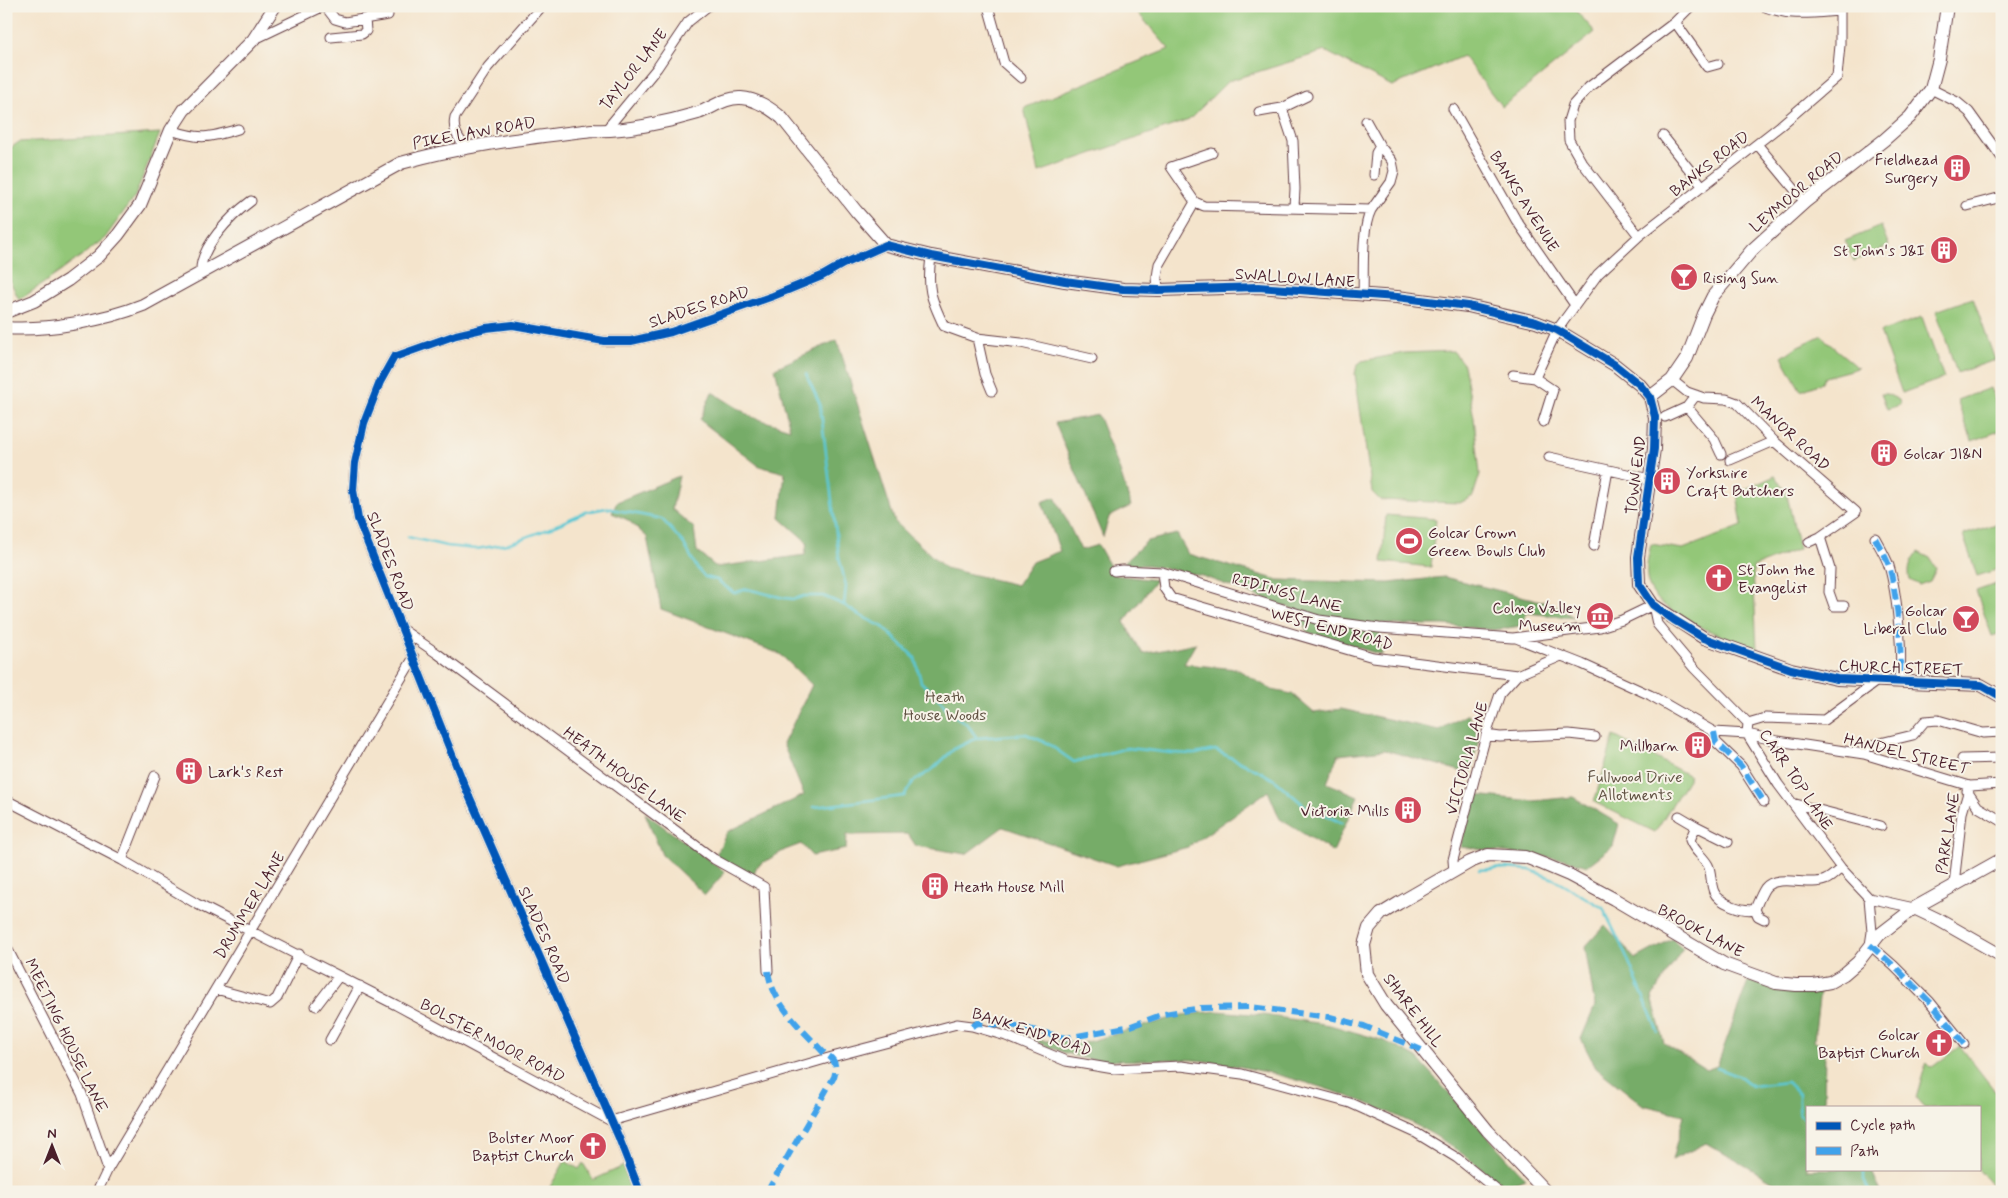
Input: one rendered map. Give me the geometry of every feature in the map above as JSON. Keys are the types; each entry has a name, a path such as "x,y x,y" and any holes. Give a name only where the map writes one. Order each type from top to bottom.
{"street":[{"path":"6,312 34,301 68,280 99,256 118,235 140,205 171,130 184,110 253,40 275,6"},
{"path":"253,40 325,6 335,19 345,22 388,15"},
{"path":"465,147 453,126 455,117 488,67 542,6"},
{"name":"TAYLOR LANE","path":"605,131 657,68 688,22 708,6"},
{"path":"988,6 1004,63 1021,78"},
{"path":"1639,236 1581,161 1569,140 1568,121 1572,105 1588,87 1675,22 1691,6"},
{"path":"1763,6 1779,12 1798,15 1840,8"},
{"name":"LEYMOOR ROAD","path":"1650,397 1672,380 1687,358 1713,296 1752,250 1805,202 1884,140 1910,116 1930,89 1939,60 1947,6"},
{"name":"BANKS ROAD","path":"1535,378 1557,330 1598,274 1639,236 1757,144 1837,77 1840,44 1840,8"},
{"path":"331,37 362,34 366,30 365,19"},
{"path":"1675,22 1705,71 1718,64"},
{"path":"1930,89 1957,102 1969,112 2002,158"},
{"path":"1258,112 1282,108 1307,96"},
{"name":"PIKE LAW ROAD","path":"6,328 42,327 120,314 143,305 401,163 465,147 530,137 592,130 605,131 673,120 700,112 733,98 743,98 766,106 782,118 856,211 886,245"},
{"path":"1282,108 1293,141 1294,207"},
{"name":"BANKS AVENUE","path":"1454,109 1516,220 1575,305"},
{"path":"1363,296 1367,218 1391,182 1394,171 1392,161 1380,146 1366,121"},
{"path":"171,130 191,137 212,137 238,129"},
{"path":"1663,136 1703,187"},
{"path":"1757,144 1805,202"},
{"path":"1374,175 1376,153 1380,146"},
{"path":"1212,153 1171,166 1195,202 1204,206 1371,210"},
{"path":"1968,206 2002,197"},
{"path":"201,274 200,266 203,256 209,247 237,212 251,201"},
{"path":"1158,290 1159,264 1195,202"},
{"name":"SWALLOW LANE","path":"886,245 931,256 1064,281 1123,289 1158,290 1258,287 1397,297 1468,306 1536,322 1557,330 1615,365 1640,385 1650,397"},
{"name":"SLADES ROAD","path":"640,1192 611,1121 463,782 358,519 353,490 364,423 380,382 394,357 456,335 486,328 513,325 604,341 632,341 671,332 773,296 822,276 843,264 886,245"},
{"path":"931,256 928,279 931,299 944,326 977,338 1021,343 1092,359"},
{"path":"977,338 985,374 992,391"},
{"path":"1513,374 1535,378 1553,390 1543,422"},
{"name":"MANOR ROAD","path":"1672,380 1686,392 1704,398 1726,399 1737,403 1774,441 1856,512 1820,537"},
{"path":"1665,417 1686,407 1696,395"},
{"name":"TOWN END","path":"1638,557 1654,449 1655,416 1650,397"},
{"path":"1686,407 1714,439 1721,454"},
{"path":"1730,460 1774,441"},
{"path":"1549,457 1650,479"},
{"path":"1594,546 1608,470"},
{"path":"1809,542 1820,537 1830,569 1829,592 1834,606 1844,606"},
{"path":"1875,538 1889,566 1895,597 1900,644 1900,674 1898,682"},
{"name":"CHURCH STREET","path":"1638,557 1640,584 1653,605 1704,638 1791,669 1837,680 1981,685 2002,697"},
{"name":"RIDINGS LANE","path":"1114,571 1162,572 1319,620 1379,628 1514,638"},
{"name":"WEST END ROAD","path":"1162,572 1164,588 1171,598 1364,655 1517,675"},
{"path":"1514,638 1600,627 1622,620 1653,605"},
{"name":"CARR TOP LANE","path":"1653,605 1657,624 1694,668 1748,723 1746,734 1792,803 1841,868 1868,898"},
{"name":"HEATH HOUSE LANE","path":"403,630 438,654 714,860 764,887 768,971"},
{"path":"1514,638 1561,656 1650,695 1714,732 1716,742 1742,766 1764,802"},
{"name":"VICTORIA LANE","path":"1454,872 1453,860 1486,735 1500,694 1517,675 1561,656"},
{"name":"DRUMMER LANE","path":"97,1192 108,1169 414,657"},
{"path":"1748,723 1765,718 1824,720 1876,681"},
{"path":"1864,754 1868,746 1912,735 1925,721 1938,720 1983,733 2002,732"},
{"name":"HANDEL STREET","path":"1714,732 1746,734 1778,741 1864,754 1969,788 2002,784"},
{"path":"1486,735 1500,737 1569,734 1595,737"},
{"path":"1962,759 2002,758"},
{"path":"122,860 155,776"},
{"path":"1969,788 1978,807 2002,821"},
{"name":"PARK LANE","path":"1954,884 1962,813 1969,788"},
{"name":"BOLSTER MOOR ROAD","path":"6,800 122,860 197,904 299,954 611,1121"},
{"path":"1792,803 1881,826"},
{"path":"1678,816 1728,842"},
{"path":"1696,826 1690,840 1693,849 1703,857 1710,867 1713,890 1719,899 1748,911 1755,909 1766,887 1773,882 1783,880 1806,882 1825,880 1841,868"},
{"name":"BROOK LANE","path":"1470,862 1488,855 1525,857 1569,875 1724,964 1776,983 1814,985 1830,982 1858,962 1879,935 1914,908 1954,884 1980,873 2002,859"},
{"name":"SHARE HILL","path":"1470,862 1378,917 1369,928 1364,945 1367,974 1386,1006 1488,1131 1546,1192"},
{"path":"1964,1044 1930,1002 1870,945 1872,924 1868,898 1914,908 2002,956"},
{"path":"1755,909 1758,916 1764,919"},
{"name":"MEETING HOUSE LANE","path":"6,946 80,1089 108,1169"},
{"path":"216,989 270,1004 277,998 299,954"},
{"path":"316,1006 339,976"},
{"path":"330,1040 360,986"},
{"name":"BANK END ROAD","path":"611,1121 832,1057 957,1024 972,1026 1006,1036 1066,1061 1114,1069 1181,1066 1251,1077 1350,1103 1416,1133 1456,1158 1499,1192"}],"green space":[{"path":"1132,6 1572,6 1595,32 1502,107 1463,56 1392,86 1325,51 1228,81 1189,120 1039,172 1024,108 1169,49"},
{"path":"160,133 135,196 105,238 19,300 6,272 6,151 19,142"},
{"path":"1881,226 1889,246 1854,261 1845,241"},
{"path":"1973,298 1995,360 1957,373 1936,311"},
{"path":"1922,317 1944,378 1902,393 1880,332"},
{"path":"1822,335 1858,368 1825,377 1821,383 1801,391 1782,357 1795,348"},
{"name":"Heath House Woods","path":"837,340 895,522 945,568 1017,585 1032,562 1060,551 1042,502 1055,497 1081,550 1098,545 1115,575 1156,580 1124,622 1143,654 1196,643 1184,664 1237,669 1272,690 1292,694 1314,713 1341,709 1439,730 1468,714 1479,737 1471,774 1385,750 1338,755 1327,783 1358,796 1333,852 1280,819 1268,791 1188,847 1117,866 1003,827 966,854 916,846 908,834 847,835 846,849 812,856 801,844 785,850 757,866 752,878 714,859 727,832 804,795 783,744 812,685 780,654 661,609 647,537 628,520 612,513 617,502 679,476 672,509 694,528 697,551 716,567 805,555 807,542 780,518 785,473 759,466 700,420 712,392 752,417 790,429 775,368"},
{"path":"1453,351 1464,365 1474,418 1480,474 1473,496 1460,503 1380,500 1372,492 1355,374 1357,365 1362,361 1404,353"},
{"path":"1990,388 2002,419 2002,430 1972,441 1957,400"},
{"path":"1881,394 1887,394 1899,400 1900,405 1887,409"},
{"path":"1098,415 1120,471 1131,506 1109,517 1103,537 1055,423"},
{"path":"1775,476 1787,495 1799,549 1753,567 1757,650 1696,625 1666,607 1649,586 1647,565 1651,544 1683,549 1742,526 1737,493"},
{"name":"Golcar Crown Green Bowls Club","path":"1386,515 1436,519 1431,567 1382,562"},
{"path":"2002,522 2002,568 1977,576 1963,535"},
{"path":"1177,534 1188,554 1278,580 1389,583 1444,577 1553,604 1575,618 1527,613 1521,626 1493,630 1444,625 1380,623 1382,655 1307,632 1298,611 1202,576 1149,565 1121,565 1147,541"},
{"path":"1918,552 1930,558 1936,569 1930,581 1919,585 1910,580 1909,572 1909,568"},
{"path":"2002,582 2002,633 1992,636 1976,591"},
{"name":"Fullwood Drive Allotments","path":"1614,736 1690,776 1655,832 1594,802"},
{"path":"1475,795 1533,801 1573,797 1619,824 1613,846 1587,866 1565,859 1460,847"},
{"path":"645,813 725,872 705,895 662,855"},
{"path":"1605,925 1635,959 1672,939 1683,948 1652,997 1664,1043 1706,1070 1717,1066 1748,981 1783,991 1820,990 1814,1041 1825,1049 1824,1106 1806,1106 1806,1170 1871,1170 1881,1192 1791,1192 1706,1143 1672,1160 1684,1115 1643,1105 1596,1068 1581,1039 1595,1006 1585,947"},
{"path":"1216,1011 1263,1015 1330,1025 1385,1041 1417,1058 1525,1178 1505,1186 1434,1135 1409,1122 1353,1098 1293,1079 1233,1065 1205,1061 1081,1058 1031,1040 1083,1043 1182,1015"},
{"path":"1960,1046 2002,1100 2002,1192 1997,1192 1979,1170 1980,1106 1923,1106 1916,1098 1926,1063 1931,1068"},
{"path":"565,1161 579,1169 583,1163 593,1180 624,1166 635,1192 547,1192"}],"waterway":[{"path":"806,374 820,404 839,557 846,586 844,605"},
{"path":"408,537 446,546 476,549 507,544 548,529 585,512 607,508 662,519 684,544 697,568 705,577 717,580 734,593 747,589 784,598 795,599 804,596 823,596 844,605 883,627 915,658 921,682 941,701 949,712 967,724 977,738 1026,734 1047,743 1074,762 1127,748 1195,754 1215,750 1263,773 1276,781 1305,806 1342,823"},
{"path":"814,807 904,796 913,782 933,769 954,749 977,738"},
{"path":"1479,870 1505,868 1530,870 1554,879 1603,908 1626,955 1658,1032"},
{"path":"1717,1068 1741,1077 1752,1086 1787,1082 1799,1094 1799,1115 1806,1120"},
{"path":"1863,1170 1863,1180 1871,1192"}],"marked path":[{"path":"1875,538 1889,566 1894,591 1899,624 1901,658 1898,682"},
{"path":"1714,732 1716,742 1741,766 1764,802"},
{"path":"1870,945 1930,1002 1964,1044"},
{"path":"767,1192 834,1077 835,1070 835,1064 831,1058 808,1036 782,1006 771,983 768,971"},
{"path":"972,1026 978,1023 1016,1026 1066,1038 1131,1026 1164,1014 1201,1008 1251,1007 1330,1017 1364,1026 1424,1051"}],"cycle path":[{"path":"640,1192 619,1138 463,782 358,519 353,490 355,463 364,423 380,382 394,357 456,335 486,328 513,325 604,341 631,341 671,332 773,296 822,276 843,264 886,245 931,256 1065,281 1123,289 1158,290 1258,287 1397,297 1468,306 1536,322 1557,330 1615,365 1640,385 1650,397 1655,417 1654,449 1638,557 1639,584 1653,605 1704,638 1791,669 1837,679 1981,685 2002,697"}],"place":[{"name":"Fieldhead Surgery","path":"1957,168"},
{"name":"St John's J&I","path":"1944,250"},
{"name":"Rising Sun","path":"1684,277"},
{"name":"Golcar JI&N","path":"1884,453"},
{"name":"Yorkshire Craft Butchers","path":"1667,481"},
{"name":"Golcar Crown Green Bowls Club","path":"1409,541"},
{"name":"St John the Evangelist","path":"1719,578"},
{"name":"Colne Valley Museum","path":"1600,616"},
{"name":"Golcar Liberal Club","path":"1966,619"},
{"name":"Millbarn","path":"1698,745"},
{"name":"Lark's Rest","path":"189,771"},
{"name":"Victoria Mills","path":"1408,810"},
{"name":"Heath House Mill","path":"935,886"},
{"name":"Golcar Baptist Church","path":"1939,1043"},
{"name":"Bolster Moor Baptist Church","path":"593,1146"}]}
